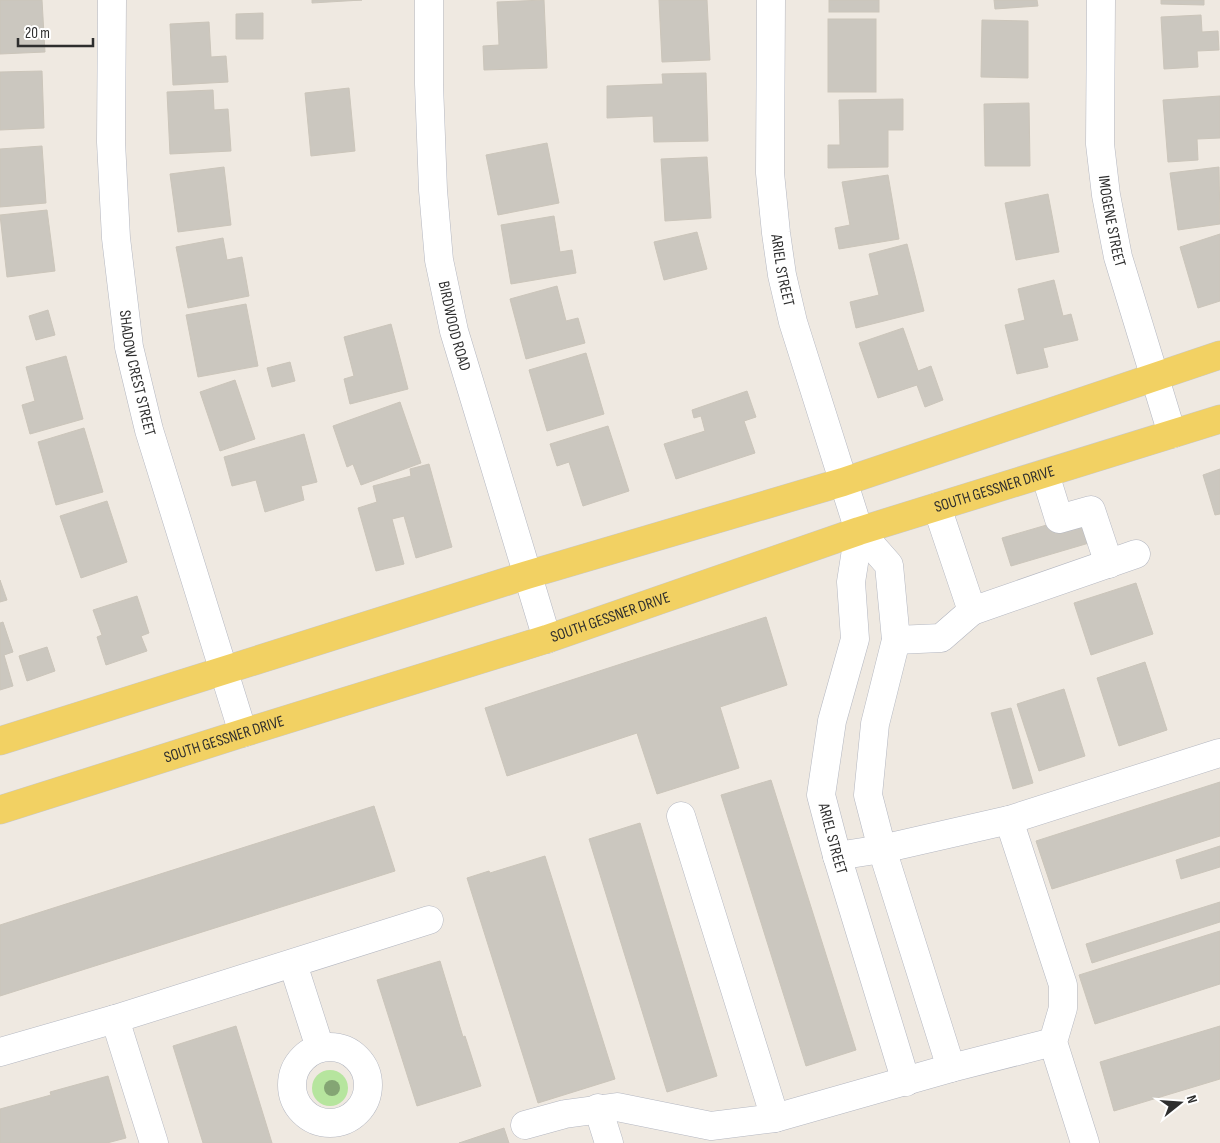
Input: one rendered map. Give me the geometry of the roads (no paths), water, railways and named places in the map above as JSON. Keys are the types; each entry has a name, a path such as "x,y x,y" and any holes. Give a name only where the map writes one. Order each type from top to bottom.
{"main road":[{"path":"0,741 527,575 843,482 1220,355"},
{"name":"SOUTH GESSNER DRIVE","path":"0,810 243,732 547,639 860,531 1220,419"}],"street":[{"name":"SHADOW CREST STREET","path":"112,0 111,142 116,238 129,347 149,430 243,732"},
{"name":"BIRDWOOD ROAD","path":"429,0 432,180 439,260 454,331 547,639"},
{"name":"ARIEL STREET","path":"770,0 770,174 782,275 793,322 860,531 888,565 896,640 875,724 868,795 882,849 951,1068"},
{"name":"IMOGENE STREET","path":"1100,0 1100,144 1106,195 1118,257 1172,434"},
{"path":"1046,474 1059,519 1091,510 1109,564"},
{"path":"937,507 972,611"},
{"name":"ARIEL STREET","path":"860,531 851,582 855,639 832,721 822,795 837,856 906,1082"},
{"path":"896,640 941,638 972,611 1136,554"},
{"path":"837,856 882,849 1010,820 1219,753"},
{"path":"681,816 775,1118"},
{"path":"1010,820 1063,985 1063,1008 1053,1042 1085,1143"},
{"path":"0,1052 115,1019 429,920"},
{"path":"293,964 320,1048"},
{"path":"115,1019 154,1143"},
{"path":"525,1125 565,1114 617,1106 711,1126 775,1118 951,1068 1053,1042"},
{"path":"332,1047 345,1050 355,1056 364,1066 368,1078 368,1091 364,1103 356,1113 345,1120 333,1123 319,1132 300,1108 295,1097 292,1085 294,1073 300,1062 320,1048 332,1047"},
{"path":"598,1108 608,1143"}]}
